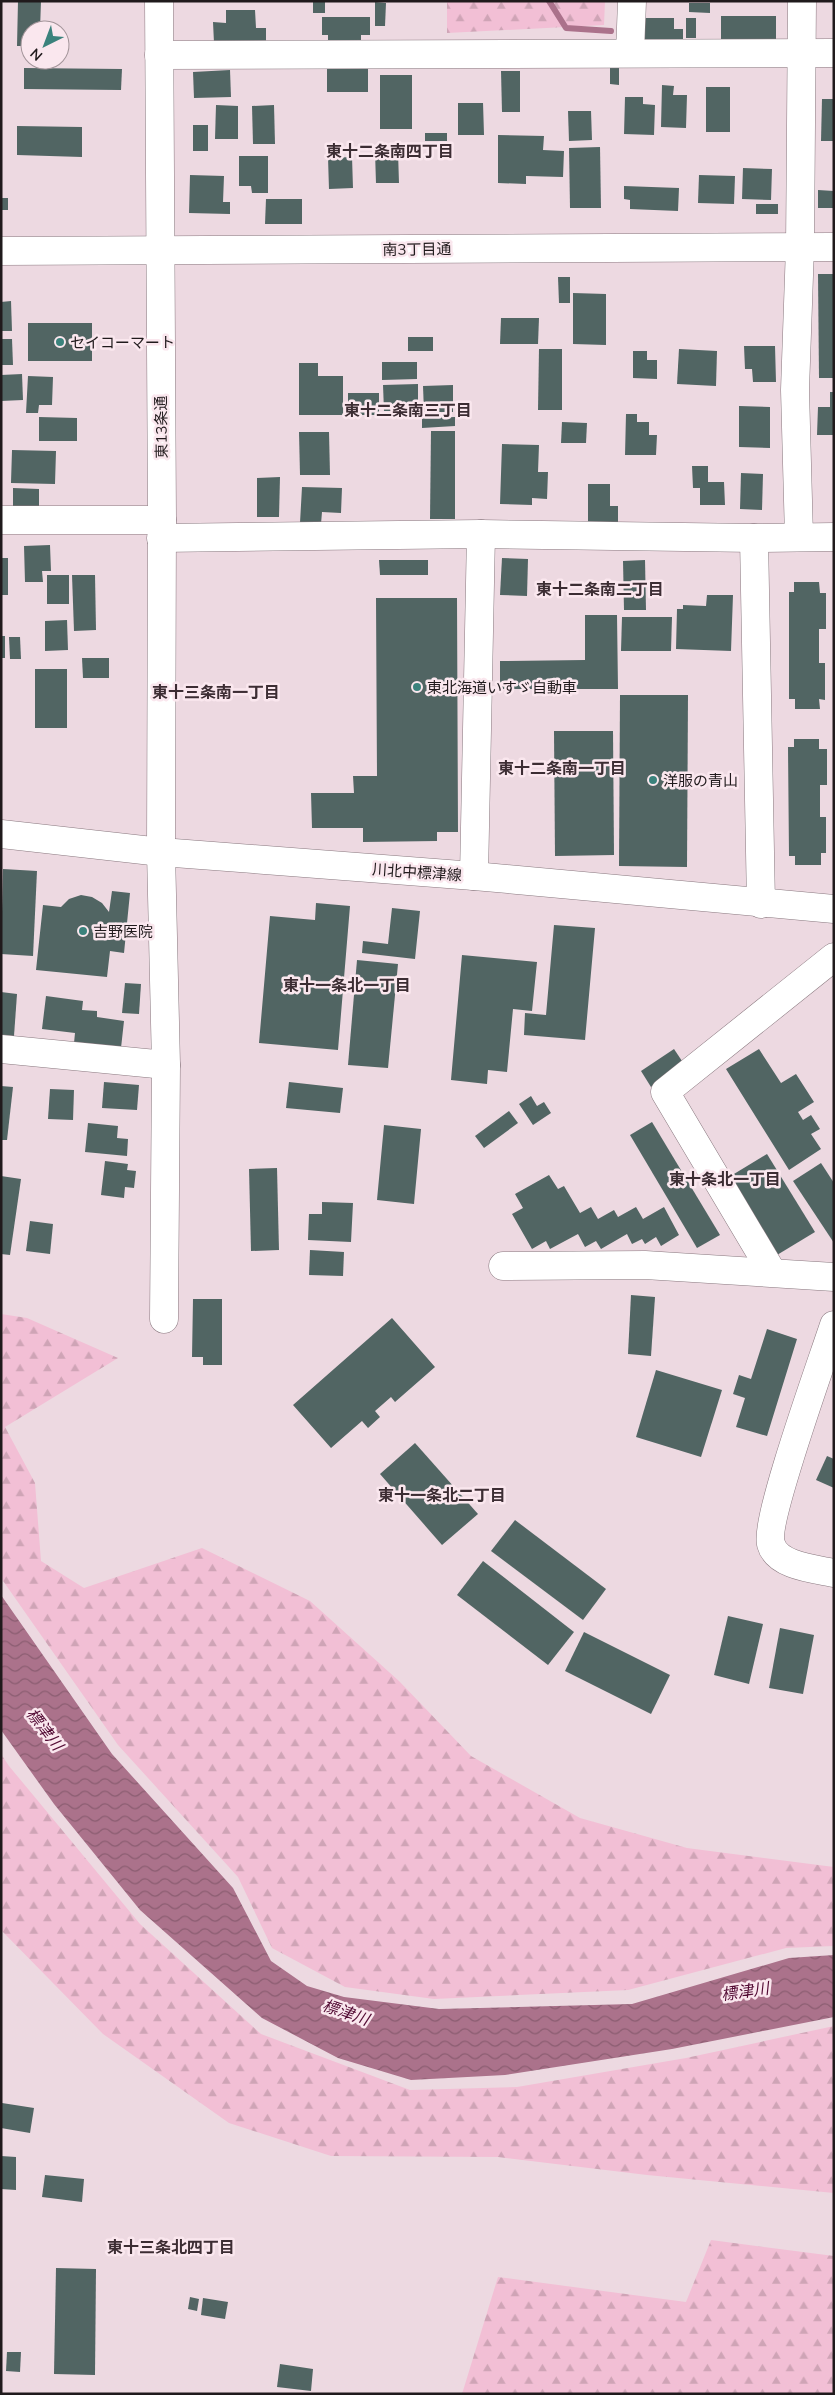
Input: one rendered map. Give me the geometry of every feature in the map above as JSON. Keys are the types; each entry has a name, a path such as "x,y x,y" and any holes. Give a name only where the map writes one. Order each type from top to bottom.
{"street":[{"name":"東13条通","path":"159,1 162,529 161,852 166,1065 164,1319"},
{"path":"630,53 632,1"},
{"path":"799,537 795,390 800,247 802,1"},
{"path":"159,55 834,53"},
{"name":"南3丁目通","path":"1,250 160,251 834,247"},
{"path":"1,520 162,529 754,538 834,537"},
{"path":"474,876 481,534"},
{"path":"754,538 761,904"},
{"name":"川北中標津線","path":"1,834 161,852 474,876 761,904 834,909"},
{"path":"772,1272 665,1092 834,957"},
{"path":"1,1049 166,1065"},
{"path":"503,1266 645,1265 772,1272 834,1278"},
{"path":"834,1325 776,1507 771,1544 778,1557 795,1564 834,1573"}],"green space":[{"path":"447,1 605,1 604,25 447,33"},
{"path":"1,1314 27,1318 118,1358 5,1427 35,1483 41,1561 84,1588 202,1548 310,1601 399,1681 471,1756 580,1818 687,1848 834,1867 834,1946 786,1948 628,1990 434,1999 345,1987 272,1948 238,1877 118,1745 1,1578"},
{"path":"1,1754 140,1924 261,2034 410,2090 517,2087 686,2058 834,2026 834,2193 647,2175 498,2157 331,2156 229,2123 103,2034 1,1930"},
{"path":"711,2240 834,2256 834,2394 462,2394 498,2277 686,2302"}],"water":[{"name":"標津川","path":"1,1595 112,1754 233,1888 271,1961 307,1986 344,1997 439,2009 632,2004 789,1958 834,1955 834,2017 672,2049 505,2075 411,2080 338,2058 262,2018 140,1910 54,1804 1,1730"}],"building":[{"path":"18,1 41,1 40,20 20,20 20,46 17,46"},
{"path":"313,1 325,1 325,13 313,13"},
{"path":"375,2 386,3 385,26 375,26"},
{"path":"689,3 710,3 710,13 689,12"},
{"path":"226,10 255,10 256,28 266,28 266,43 214,43 213,22 226,23"},
{"path":"721,16 776,16 776,40 721,40"},
{"path":"322,17 370,17 370,35 361,35 361,44 328,44 328,35 322,35"},
{"path":"643,18 674,18 674,29 683,29 683,40 643,39"},
{"path":"686,18 696,18 696,38 686,38"},
{"path":"327,63 368,63 368,92 327,92"},
{"path":"610,66 619,66 619,85 610,84"},
{"path":"122,69 121,90 24,89 24,70"},
{"path":"230,70 231,97 194,98 193,72"},
{"path":"501,71 520,71 520,112 502,112"},
{"path":"380,75 412,75 412,129 380,129"},
{"path":"662,85 674,86 673,95 687,95 686,128 661,127"},
{"path":"706,87 730,87 730,132 706,132"},
{"path":"625,97 643,97 643,104 655,105 654,135 624,134"},
{"path":"822,99 834,99 834,141 821,141"},
{"path":"458,103 483,103 484,135 458,135"},
{"path":"216,105 238,106 238,139 215,139"},
{"path":"274,105 275,144 253,144 252,106"},
{"path":"568,111 591,111 592,140 569,141"},
{"path":"193,125 208,125 208,151 193,151"},
{"path":"17,126 82,127 82,157 17,155"},
{"path":"425,133 447,133 447,141 425,141"},
{"path":"498,135 544,136 543,150 564,151 563,177 526,176 526,184 498,183"},
{"path":"600,147 601,208 570,208 569,148"},
{"path":"375,152 398,152 399,183 376,183"},
{"path":"239,156 268,156 268,193 252,193 251,186 239,186"},
{"path":"352,157 353,188 329,189 328,158"},
{"path":"743,168 772,169 771,200 742,199"},
{"path":"190,175 224,176 223,202 230,202 230,214 189,213"},
{"path":"699,175 735,176 734,204 698,203"},
{"path":"624,186 679,188 678,211 630,209 630,200 624,199"},
{"path":"818,190 834,191 834,208 818,208"},
{"path":"1,198 8,198 8,210 1,210"},
{"path":"266,199 302,199 302,224 265,224"},
{"path":"756,204 778,204 778,214 756,214"},
{"path":"818,274 834,274 834,378 819,378"},
{"path":"558,277 570,277 570,303 559,303"},
{"path":"573,293 606,294 606,345 573,344"},
{"path":"11,301 12,331 1,331 1,302"},
{"path":"501,318 539,318 538,344 500,344"},
{"name":"セイコーマート","path":"28,323 92,323 92,361 28,361"},
{"path":"408,337 433,337 433,351 408,351"},
{"path":"1,339 12,339 13,365 1,365"},
{"path":"744,346 775,346 776,382 753,382 752,369 745,369"},
{"path":"539,349 562,349 562,410 538,410"},
{"path":"679,349 717,351 716,386 677,384"},
{"path":"633,351 647,351 647,360 657,360 657,379 633,378"},
{"path":"382,362 417,362 417,379 382,380"},
{"path":"299,363 318,363 318,376 343,376 343,415 299,415"},
{"path":"22,374 23,400 1,401 1,375"},
{"path":"28,376 53,377 52,405 39,405 38,413 26,413"},
{"path":"418,384 418,411 384,411 383,385"},
{"path":"453,385 453,412 424,412 423,386"},
{"path":"830,392 834,392 834,435 817,435 818,407 830,407"},
{"path":"348,393 379,393 379,415 348,415"},
{"path":"739,406 770,407 770,448 739,447"},
{"path":"626,414 637,414 637,422 649,422 649,435 657,435 656,455 625,455"},
{"path":"39,417 77,418 77,441 39,441"},
{"path":"455,417 455,426 422,428 422,418"},
{"path":"562,422 587,423 586,443 561,443"},
{"path":"431,431 455,431 455,519 430,519"},
{"path":"299,432 329,432 330,475 300,475"},
{"path":"502,444 539,445 538,472 548,472 547,499 532,498 532,505 500,504"},
{"path":"12,450 56,451 55,484 11,483"},
{"path":"692,466 708,466 708,482 724,482 725,505 700,505 700,488 693,488"},
{"path":"741,473 763,474 762,510 740,509"},
{"path":"280,477 279,517 257,517 257,478"},
{"path":"588,484 610,484 610,506 618,506 618,527 588,526"},
{"path":"302,487 342,488 341,513 322,512 321,524 300,523"},
{"path":"13,488 39,489 39,508 13,507"},
{"path":"50,545 51,571 42,571 43,582 25,582 24,546"},
{"path":"1,558 8,558 8,595 1,595"},
{"path":"502,558 528,559 527,596 500,595"},
{"path":"379,560 428,560 428,575 380,575"},
{"path":"645,560 646,610 624,610 623,561"},
{"path":"47,575 69,575 69,604 47,604"},
{"path":"72,575 95,575 96,630 74,631"},
{"path":"794,582 819,582 820,593 826,593 826,629 819,629 819,663 825,663 825,700 819,699 820,709 795,709 795,699 789,699 789,592 794,592"},
{"path":"707,595 733,595 731,651 676,649 677,609 683,609 683,605 706,606"},
{"name":"東北海道いすゞ自動車","path":"376,598 457,598 458,832 437,832 437,841 363,842 363,828 312,828 311,793 354,793 353,776 377,776"},
{"path":"585,615 617,615 618,689 500,689 500,661 585,660"},
{"path":"622,617 672,617 671,651 621,651"},
{"path":"67,620 68,650 45,651 45,621"},
{"path":"1,636 5,636 5,658 1,658"},
{"path":"9,637 20,637 21,659 10,659"},
{"path":"82,658 109,658 109,678 83,678"},
{"path":"35,669 67,669 67,728 35,728"},
{"name":"洋服の青山","path":"620,695 688,695 687,867 619,866"},
{"path":"554,731 613,731 614,855 555,856"},
{"path":"794,739 819,739 819,749 827,749 827,785 820,785 820,817 826,817 826,853 821,853 821,865 795,865 795,856 789,856 788,747 794,747"},
{"path":"3,869 37,871 33,956 1,954"},
{"name":"吉野医院","path":"112,891 130,893 124,953 110,951 107,977 36,970 43,905 61,907 69,899 81,895 92,897 102,903 109,912"},
{"path":"316,903 350,906 338,1050 259,1043 270,916 315,920"},
{"path":"392,908 420,911 415,959 362,953 363,941 388,944"},
{"path":"554,925 595,928 585,1040 524,1035 525,1013 546,1015"},
{"path":"462,955 537,962 532,1011 513,1009 507,1072 488,1070 487,1084 451,1080"},
{"path":"357,960 398,964 388,1068 348,1065"},
{"path":"125,983 141,984 139,1014 122,1013"},
{"path":"1,992 17,994 14,1036 1,1035"},
{"path":"46,996 83,1001 82,1010 97,1011 97,1017 124,1021 121,1048 74,1043 75,1033 42,1029"},
{"path":"674,1049 684,1064 651,1087 641,1071"},
{"path":"759,1049 781,1083 796,1074 814,1102 798,1112 803,1120 811,1115 820,1129 811,1134 821,1149 789,1170 726,1069"},
{"path":"104,1082 139,1085 137,1110 102,1108"},
{"path":"289,1082 343,1088 340,1113 286,1108"},
{"path":"1,1086 13,1087 7,1140 1,1140"},
{"path":"50,1089 74,1090 73,1120 48,1119"},
{"path":"531,1096 537,1106 544,1102 551,1113 533,1125 519,1104"},
{"path":"509,1111 518,1123 484,1148 475,1136"},
{"path":"652,1122 720,1235 697,1248 630,1135"},
{"path":"88,1123 118,1126 117,1138 128,1139 127,1156 85,1152"},
{"path":"384,1125 421,1129 414,1204 377,1200"},
{"path":"767,1154 815,1232 777,1255 729,1177"},
{"path":"105,1161 128,1164 127,1170 136,1171 134,1188 125,1187 124,1198 101,1195"},
{"path":"821,1163 834,1183 834,1243 793,1181"},
{"path":"277,1168 279,1250 251,1251 249,1169"},
{"path":"549,1175 558,1189 564,1186 580,1213 591,1207 598,1219 614,1210 618,1217 636,1207 643,1219 664,1207 679,1235 661,1246 656,1237 645,1244 642,1239 632,1244 627,1234 601,1249 596,1241 585,1247 578,1234 550,1249 546,1241 532,1249 512,1214 523,1208 515,1194"},
{"path":"1,1176 21,1179 10,1255 1,1254"},
{"path":"322,1202 353,1203 351,1242 308,1240 309,1214 322,1214"},
{"path":"30,1221 53,1224 50,1254 26,1251"},
{"path":"310,1250 344,1252 343,1276 309,1275"},
{"path":"631,1295 655,1297 651,1356 628,1354"},
{"path":"193,1299 222,1299 222,1365 203,1365 203,1357 192,1357"},
{"path":"392,1318 435,1367 395,1402 391,1397 375,1411 380,1417 368,1428 362,1421 331,1448 293,1405"},
{"path":"767,1329 797,1339 767,1436 736,1427 745,1398 733,1394 739,1375 751,1379"},
{"path":"656,1370 722,1390 701,1457 636,1437"},
{"path":"415,1443 478,1514 442,1545 380,1474"},
{"path":"827,1456 834,1459 834,1488 816,1480"},
{"path":"515,1520 606,1589 583,1620 491,1551"},
{"path":"483,1561 574,1632 548,1665 457,1595"},
{"path":"728,1616 763,1624 749,1684 714,1675"},
{"path":"780,1628 814,1635 803,1694 769,1688"},
{"path":"584,1632 670,1675 651,1714 565,1671"},
{"path":"2,2103 34,2108 30,2133 1,2128"},
{"path":"1,2156 16,2157 16,2190 1,2189"},
{"path":"45,2175 84,2179 82,2202 42,2197"},
{"path":"56,2268 96,2269 95,2375 54,2374"},
{"path":"190,2297 199,2299 197,2311 188,2309"},
{"path":"203,2298 228,2302 225,2319 201,2315"},
{"path":"7,2352 21,2352 20,2372 6,2371"},
{"path":"280,2364 313,2369 311,2391 277,2387"}],"waterway":[{"path":"549,1 566,28 611,31"}],"place":[{"name":"セイコーマート","path":"60,342"},
{"name":"東北海道いすゞ自動車","path":"417,687"},
{"name":"洋服の青山","path":"653,780"},
{"name":"吉野医院","path":"83,931"}],"district":[{"name":"東十二条南四丁目","path":"390,151"},
{"name":"東十二条南三丁目","path":"408,410"},
{"name":"東十二条南二丁目","path":"600,589"},
{"name":"東十三条南一丁目","path":"216,692"},
{"name":"東十二条南一丁目","path":"562,768"},
{"name":"東十一条北一丁目","path":"347,985"},
{"name":"東十条北一丁目","path":"725,1179"},
{"name":"東十一条北二丁目","path":"442,1495"},
{"name":"東十三条北四丁目","path":"171,2247"}]}
